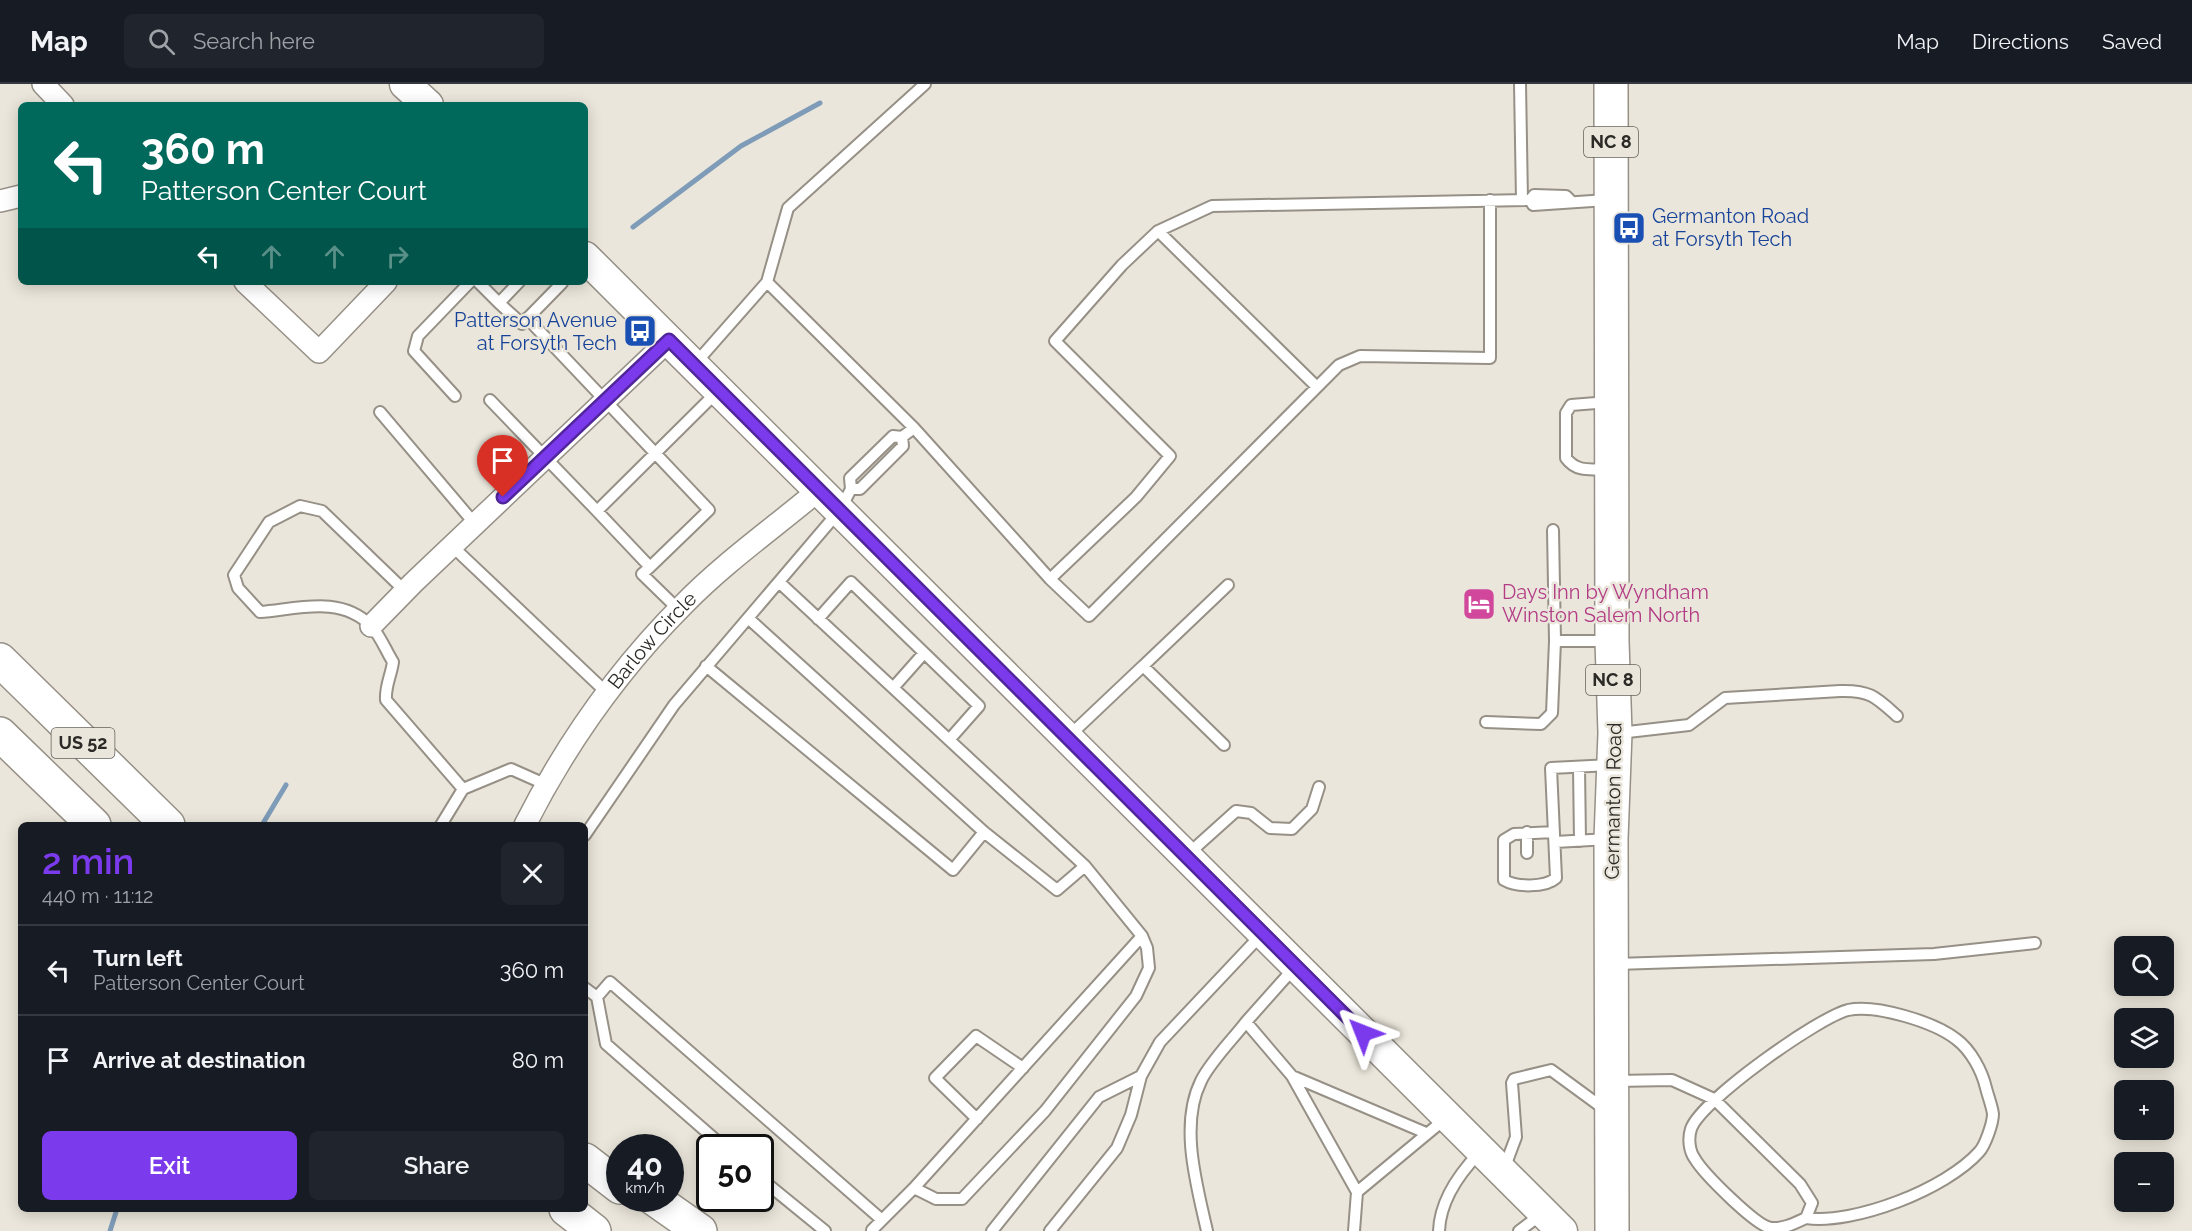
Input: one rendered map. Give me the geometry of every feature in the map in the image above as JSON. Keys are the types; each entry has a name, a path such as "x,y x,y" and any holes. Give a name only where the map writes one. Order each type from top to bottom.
{"main road":[{"path":"405,84 425,102"},
{"name":"Germanton Road","path":"1611,84 1612,641 1615,749 1595,840 1612,964 1612,1231"},
{"path":"588,260 820,489 846,500 1068,738 1263,932 1437,1125 1482,1150 1553,1222"},
{"name":"US 52","path":"0,660 165,822"},
{"name":"US 52","path":"0,734 91,822"},
{"path":"570,1212 594,1231"},
{"path":"652,1212 676,1231"},
{"path":"673,1212 700,1231"}],"street":[{"path":"43,84 60,102"},
{"path":"0,201 18,197"},
{"path":"248,285 319,352 383,285"},
{"path":"371,626 669,340"},
{"name":"Barlow Circle","path":"527,822 547,785 607,693 679,610 820,489"}],"lane":[{"path":"694,365 766,282 788,208 925,84"},
{"path":"1520,84 1526,200"},
{"path":"1050,579 1136,497 1170,456 1055,340 1122,265 1158,231 1212,206 1526,200 1537,195 1566,196 1570,200 1611,200"},
{"path":"766,282 914,428 1050,579 1089,616 1339,365 1360,356 1490,358 1490,201"},
{"path":"1158,231 1317,387"},
{"path":"455,396 414,351 418,336 467,285"},
{"path":"481,285 522,324 560,285"},
{"path":"500,303 516,285"},
{"path":"527,318 709,510 642,574 679,610"},
{"path":"597,511 719,390"},
{"path":"490,400 650,567"},
{"path":"1611,402 1581,402 1571,405 1566,413 1566,459 1577,470 1611,469"},
{"path":"380,412 475,524"},
{"path":"588,831 674,705 780,584 846,500 903,446 902,437 914,428"},
{"path":"405,591 322,510 300,506 269,522 234,575 238,588 260,612 325,606 346,609 371,626 393,662 391,675 385,686 386,700 463,789"},
{"path":"1486,722 1541,724 1552,713 1555,641 1553,530"},
{"path":"452,546 607,693"},
{"path":"818,619 851,582 979,706 949,740"},
{"path":"780,584 1084,866 1142,936 1147,948 1149,968 1144,985 1045,1111 962,1199 936,1199 914,1188"},
{"path":"1068,738 1228,585"},
{"path":"748,618 984,832 1057,890 1084,866"},
{"path":"1555,641 1612,641"},
{"path":"893,688 924,653"},
{"path":"706,666 953,870 984,832"},
{"path":"1143,666 1224,745"},
{"path":"1580,767 1595,840 1555,837 1527,832 1514,834 1504,840 1504,880 1513,885 1551,883 1556,878 1555,837 1551,768 1580,767 1615,749 1689,725 1725,698 1859,690 1875,696 1897,716"},
{"path":"443,822 463,789 511,769 547,785"},
{"path":"1186,855 1236,811 1251,813 1270,828 1292,829 1312,809 1319,787"},
{"path":"1527,832 1527,853"},
{"path":"1528,873 1528,884"},
{"path":"1050,1231 1117,1148 1131,1115 1141,1076 1160,1042 1263,932"},
{"path":"871,1231 914,1188 1142,936"},
{"path":"1612,964 1934,954 2035,943"},
{"path":"1207,1231 1196,1179 1191,1120 1201,1081 1246,1022 1295,966"},
{"path":"597,997 610,982 882,1220"},
{"path":"588,990 597,997 606,1044 709,1134"},
{"path":"1849,1010 1889,1011 1923,1023 1956,1039 1982,1071 1993,1116 1980,1151 1963,1166 1911,1196 1863,1212 1826,1221 1806,1218 1788,1227 1769,1228 1738,1207 1694,1159 1689,1144 1691,1127 1714,1099 1811,1027 1849,1010"},
{"path":"1246,1022 1292,1076 1357,1192 1354,1231"},
{"path":"977,1119 935,1077 976,1036 1023,1068"},
{"path":"1503,1172 1516,1137 1512,1083 1514,1079 1551,1070 1612,1115"},
{"path":"992,1231 1099,1097 1141,1076"},
{"path":"1292,1076 1437,1125"},
{"path":"1612,1081 1672,1080 1714,1099 1800,1184 1812,1203 1806,1218"},
{"path":"1357,1192 1437,1125"},
{"path":"1439,1231 1439,1215 1462,1171 1482,1150"},
{"path":"774,1189 825,1231"},
{"path":"1519,1231 1553,1222"}],"waterway":[{"path":"633,227 741,146 820,103"},
{"path":"264,822 286,785"},
{"path":"110,1231 116,1212"}],"place":[{"name":"Germanton Road at Forsyth Tech","path":"1629,228"},
{"name":"Patterson Avenue at Forsyth Tech","path":"640,331"},
{"name":"Days Inn by Wyndham Winston Salem North","path":"1479,604"}],"route":[{"path":"503,497 669,340 1363,1033"}]}
